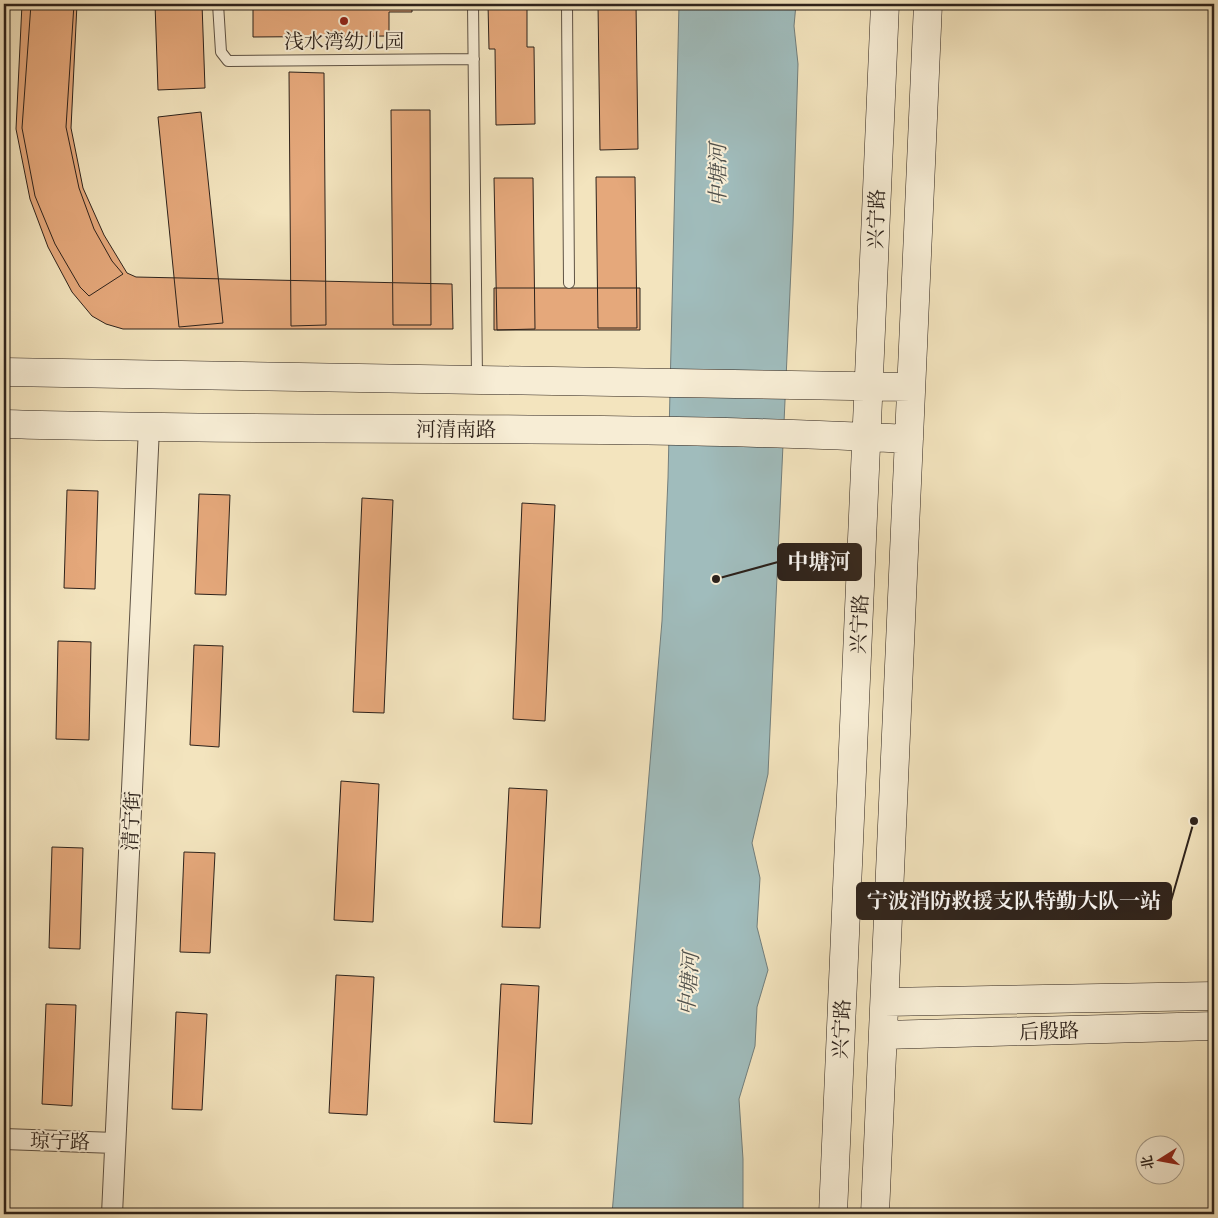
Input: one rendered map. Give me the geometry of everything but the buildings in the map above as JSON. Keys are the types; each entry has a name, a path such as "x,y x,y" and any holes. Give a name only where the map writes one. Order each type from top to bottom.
{"main road":[{"name":"兴宁路","path":"833,1214 868,437 885,4"},
{"path":"875,1214 928,4"},
{"path":"4,372 910,387"},
{"name":"河清南路","path":"4,424 149,428 667,430 909,439"},
{"name":"后殷路","path":"885,1002 1214,996"},
{"name":"后殷路","path":"884,1035 1214,1026"}],"street":[{"name":"清宁街","path":"112,1214 149,428"},
{"name":"琼宁路","path":"4,1138 115,1143"}],"lane":[{"path":"218,4 221,52 228,61 474,59"},
{"path":"473,4 477,379"},
{"path":"567,4 569,283"}],"water":[{"path":"679,4 796,4 794,26 798,64 793,225 768,774 752,843 760,878 757,927 768,970 757,1007 755,1046 739,1099 743,1159 743,1214 612,1214 662,621 668,478"}],"place":[{"name":"浅水湾幼儿园","path":"344,21"},
{"name":"中塘河","path":"716,579"},
{"name":"宁波消防救援支队特勤大队一站","path":"1194,821"}]}
